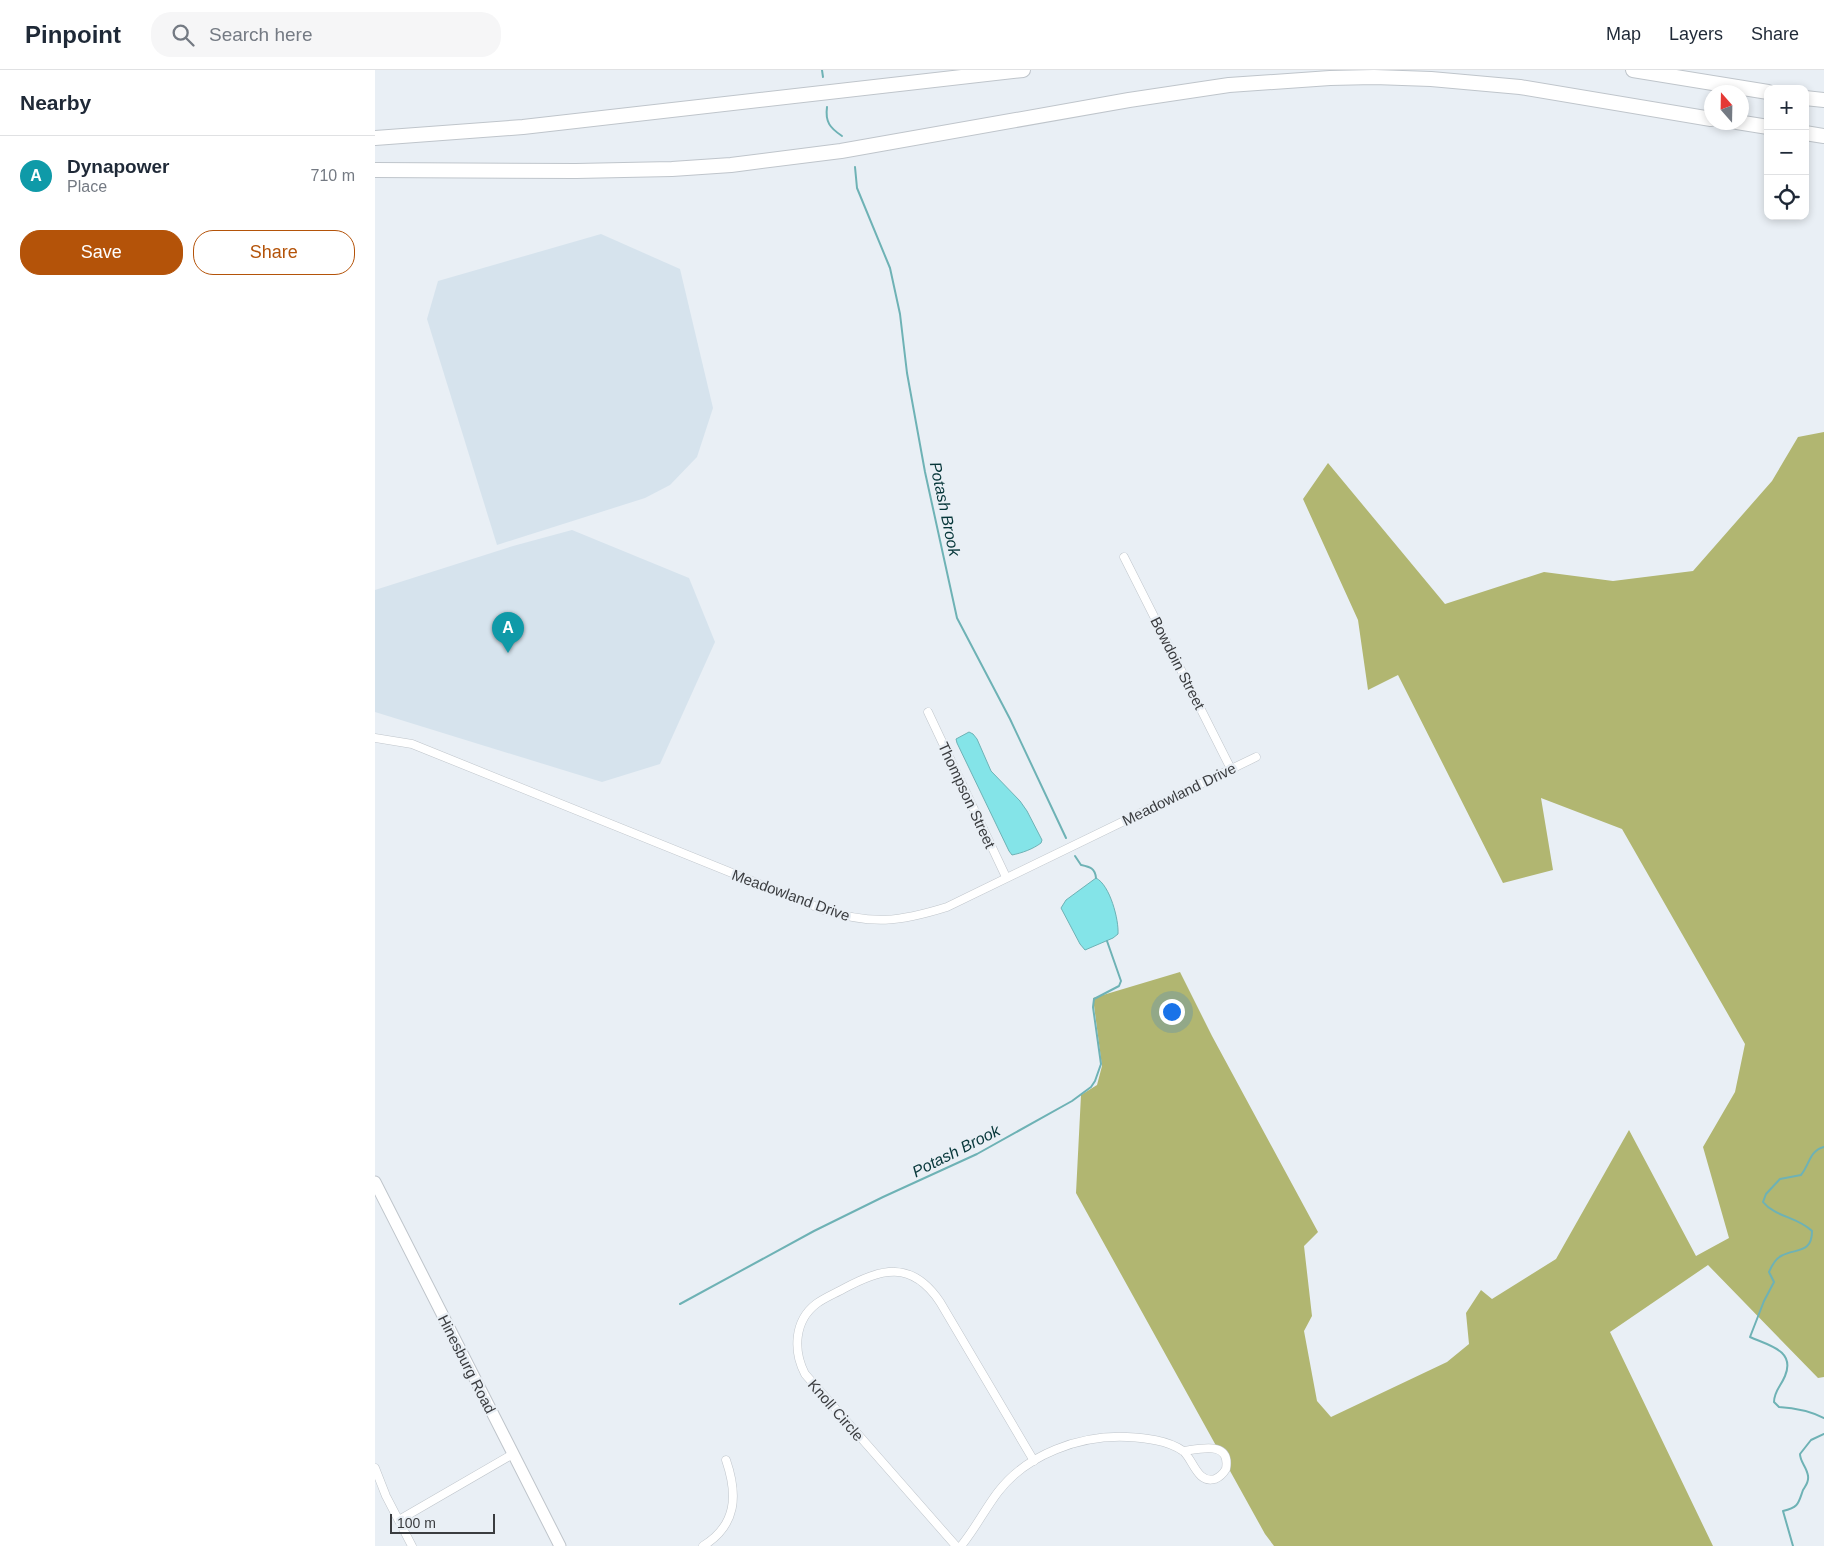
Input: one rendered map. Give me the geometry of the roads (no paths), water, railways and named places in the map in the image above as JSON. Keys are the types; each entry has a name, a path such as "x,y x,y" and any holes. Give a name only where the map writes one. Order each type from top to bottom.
{"highway":[{"path":"375,138 542,125 1023,70"},
{"path":"1633,70 1764,91"},
{"path":"375,170 576,171 672,169 731,165 831,152 1129,100 1229,85 1330,78 1431,79 1520,87 1704,118"},
{"path":"1809,98 1824,100"},
{"path":"1749,124 1764,126"},
{"path":"1809,134 1824,136"}],"main road":[{"name":"Hinesburg Road","path":"375,1182 560,1546"}],"street":[{"name":"Bowdoin Street","path":"1124,557 1231,769"},
{"name":"Thompson Street","path":"928,712 1006,877"},
{"name":"Meadowland Drive","path":"375,738 412,744 791,898 843,916 881,921 918,916 947,906 1256,757"},
{"name":"Knoll Circle","path":"956,1546 805,1374 798,1357 797,1339 804,1319 814,1306 874,1274 895,1272 906,1274 921,1282 930,1289 940,1302 1034,1461"},
{"path":"961,1546 999,1491 1014,1476 1034,1461 1070,1444 1105,1437 1151,1440 1164,1443 1183,1452 1199,1474 1205,1478 1212,1480 1218,1478 1226,1469 1225,1457 1216,1448 1183,1452"},
{"path":"399,1520 513,1454"},
{"path":"703,1546 713,1540 721,1531 732,1509 734,1490 726,1460"},
{"path":"375,1468 412,1546"}],"water":[{"path":"969,732 977,739 991,771 1027,811 1042,840 1038,845 1012,855 1009,851 957,743 956,739"},
{"path":"1096,878 1101,882 1113,903 1118,934 1085,950 1061,908 1066,900"}],"waterway":[{"name":"Potash Brook","path":"822,70 823,77"},
{"name":"Potash Brook","path":"827,107 829,124 842,136"},
{"name":"Potash Brook","path":"855,167 857,188 890,268 900,314 907,373 925,472 957,618 1010,719 1066,838"},
{"name":"Potash Brook","path":"1075,856 1081,865 1093,870 1096,878"},
{"name":"Potash Brook","path":"680,1304 814,1231 977,1154 1072,1101 1091,1087 1101,1064 1093,1007 1094,999 1119,986 1121,981 1107,941"},
{"path":"1824,1147 1815,1152 1801,1175 1780,1179 1766,1194 1763,1202 1768,1207 1806,1226 1812,1231 1811,1238 1806,1247 1781,1256 1773,1265 1769,1272 1774,1282 1764,1301 1750,1337 1778,1350 1787,1360 1785,1376 1776,1392 1774,1402 1779,1407 1802,1410 1824,1418"},
{"path":"1793,1546 1783,1511 1797,1504 1808,1482 1807,1473 1800,1454 1811,1440 1824,1434"}],"place":[{"name":"Dynapower","path":"508,653"}]}
